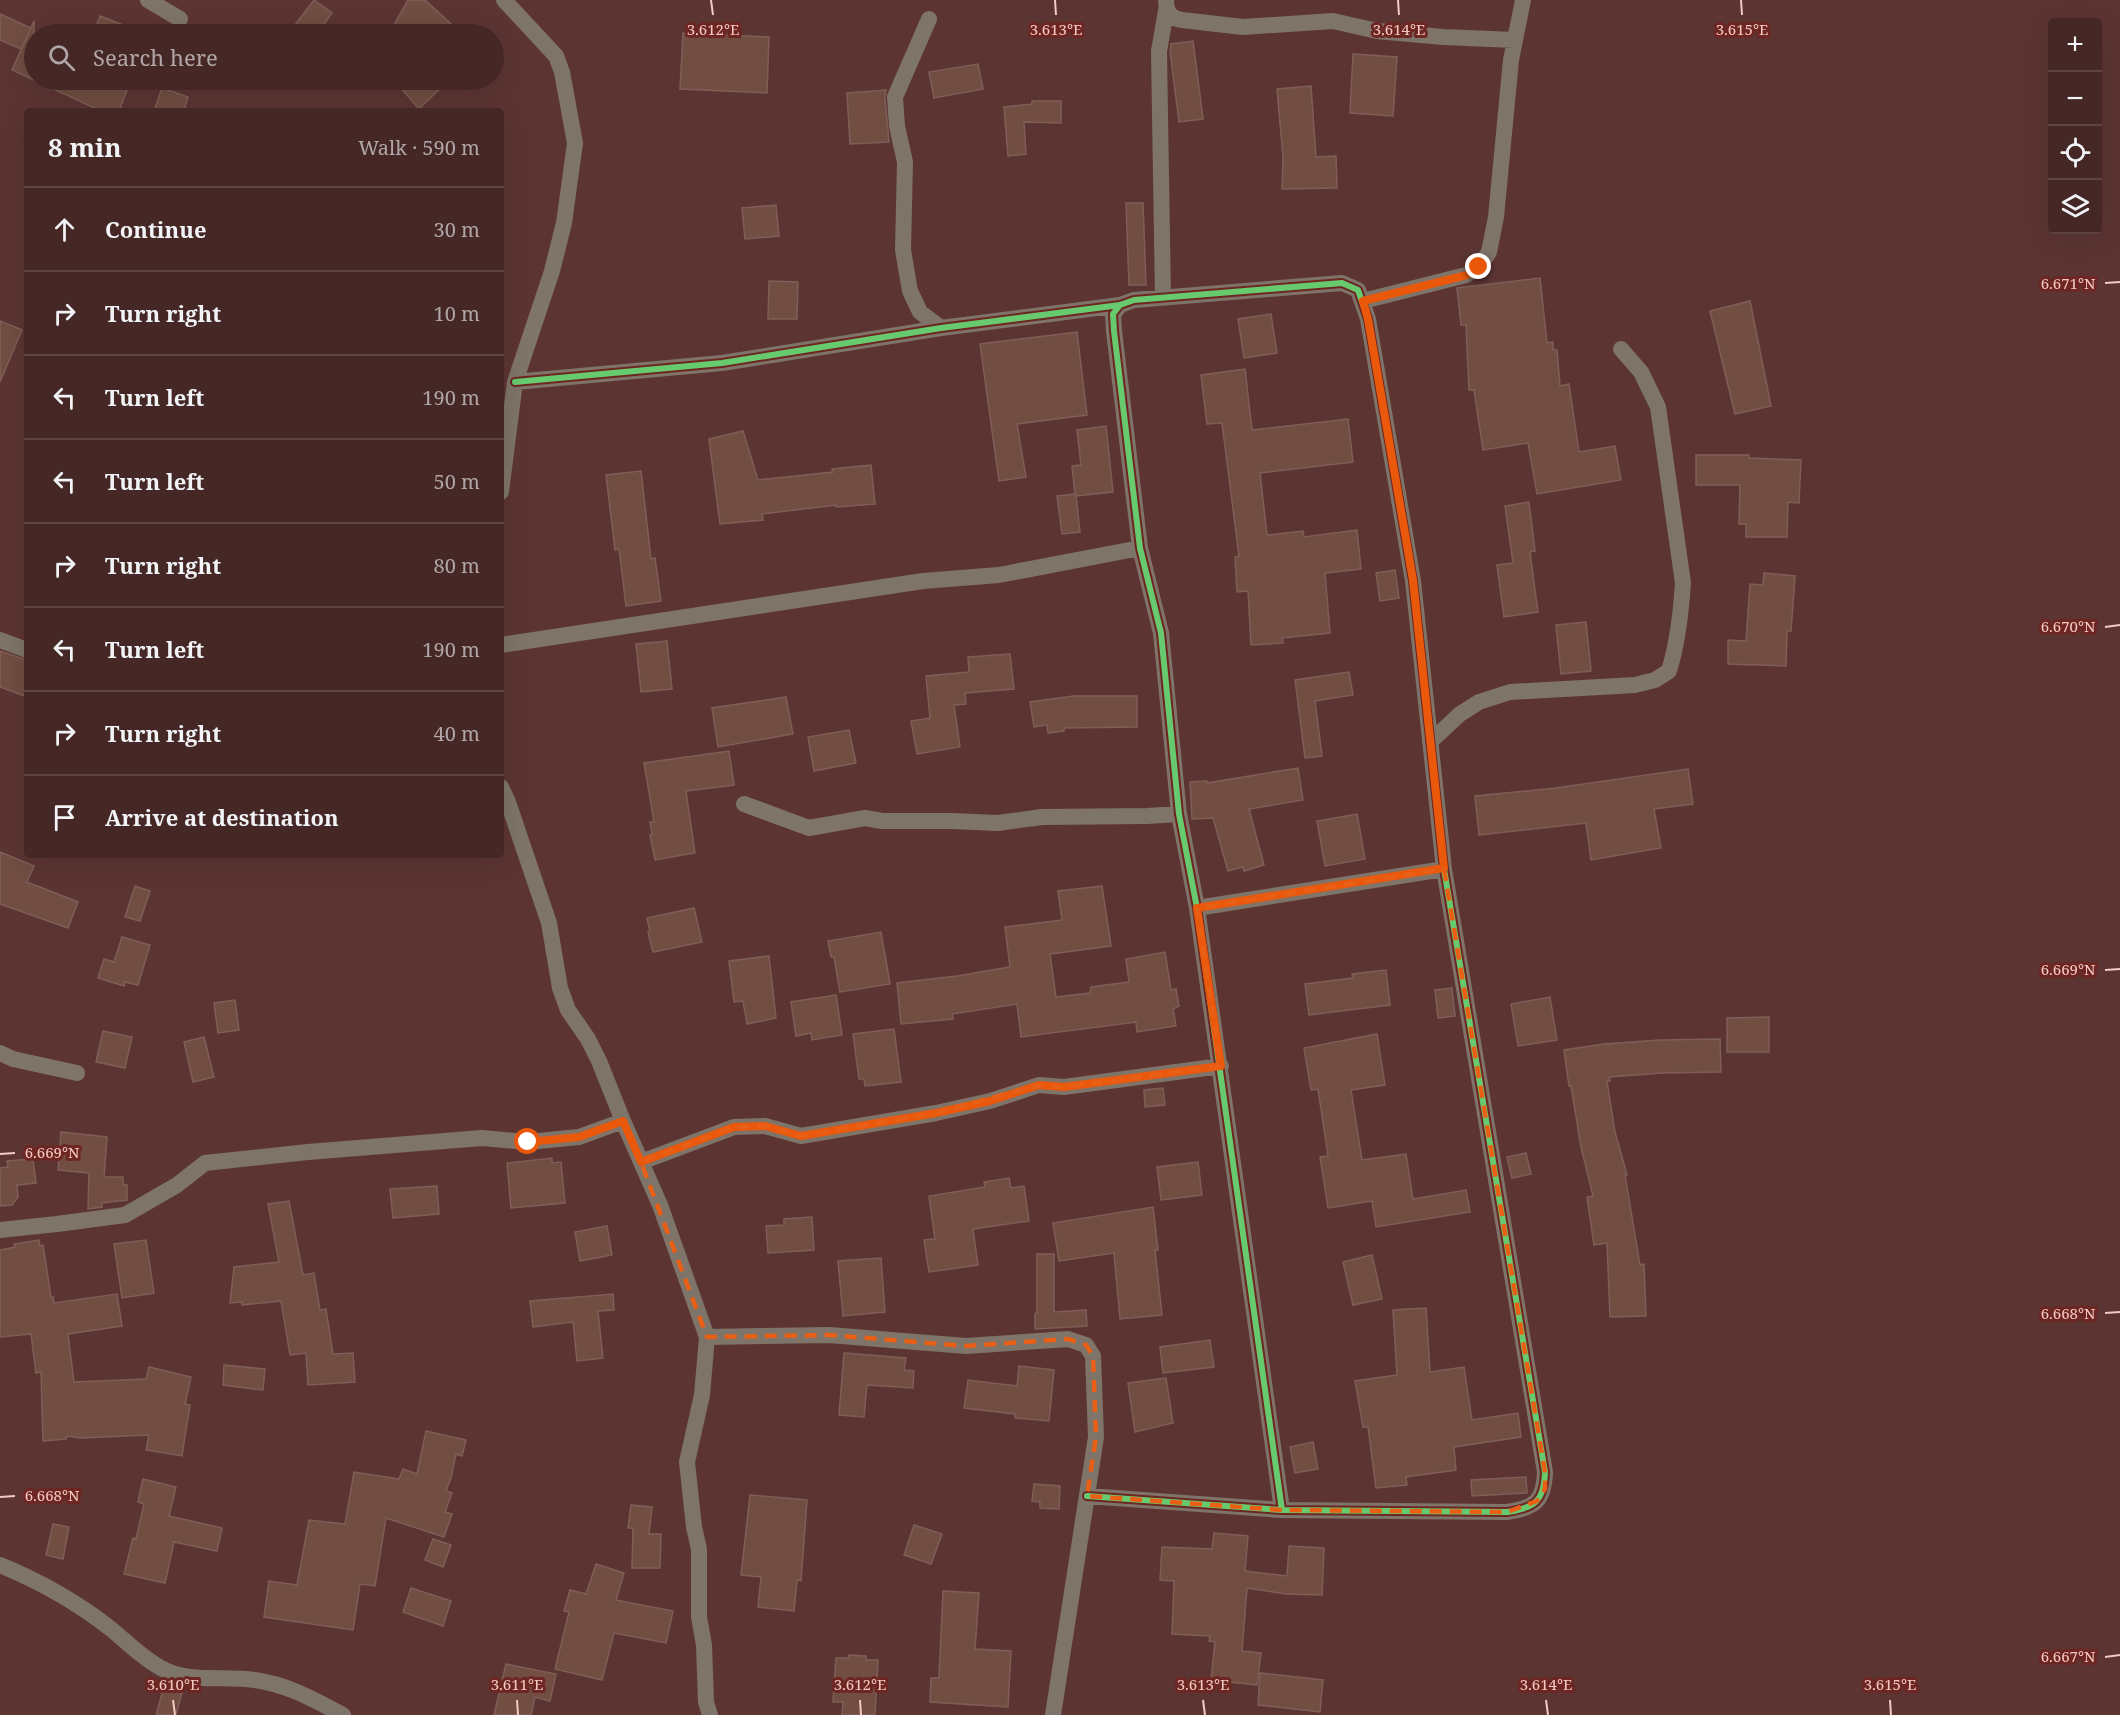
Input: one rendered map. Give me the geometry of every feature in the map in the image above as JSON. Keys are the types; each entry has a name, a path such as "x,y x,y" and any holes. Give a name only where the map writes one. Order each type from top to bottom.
{"street":[{"path":"148,0 180,19"},
{"path":"504,0 556,56 562,72 575,143 564,223 552,271 515,382 504,468"},
{"path":"1363,301 1467,275 1479,267 1489,252 1496,217 1511,60 1523,0"},
{"path":"1166,5 1174,18 1243,27 1333,21 1377,31 1515,40"},
{"path":"1163,298 1158,51 1166,5"},
{"path":"930,19 896,97 897,126 905,162 903,250 910,291 920,312 941,328"},
{"path":"515,382 722,363 941,328 1120,305 1134,300 1342,282 1358,290 1368,319 1413,580 1444,868 1545,1472 1545,1489 1537,1501 1531,1505 1524,1509 1507,1512 1282,1510 1087,1496"},
{"path":"1120,305 1113,314 1114,331 1140,548 1161,633 1179,814 1197,908 1221,1066 1282,1510"},
{"path":"1430,742 1460,714 1479,702 1510,693 1635,685 1655,680 1669,671 1675,653 1683,583 1658,407 1641,372 1621,349"},
{"path":"504,645 923,581 999,575 1140,548"},
{"path":"0,640 24,649"},
{"path":"504,793 549,923 560,988 568,1010 588,1039 599,1061 660,1205 707,1337 702,1395 687,1462 694,1527 699,1549 699,1617 704,1645 706,1702 711,1715"},
{"path":"744,804 809,828 865,818 882,821 998,823 1042,817 1179,814"},
{"path":"1197,908 1444,868"},
{"path":"0,1053 13,1059 77,1073"},
{"path":"641,1162 734,1127 765,1126 801,1136 936,1113 990,1101 1039,1085 1064,1087 1221,1066"},
{"path":"0,1230 125,1215 177,1185 205,1163 482,1138 528,1142 579,1137 623,1121"},
{"path":"707,1337 830,1335 966,1346 1068,1339 1086,1345 1093,1356 1096,1437 1053,1715"},
{"path":"0,1565 29,1577 87,1612 162,1669 200,1677 254,1679 288,1686 343,1715"}],"highlighted area":[{"path":"1444,869 1545,1472 1545,1489 1537,1501 1507,1512 1282,1510 1087,1496 1096,1437 1093,1356 1086,1345 1068,1339 966,1346 829,1335 707,1337 641,1162 734,1127 765,1126 801,1136 936,1113 1039,1085 1064,1087 1221,1066 1197,908"}],"building":[{"path":"314,0 332,13 324,24 296,24"},
{"path":"408,0 425,0 451,24 395,24"},
{"path":"0,14 24,25 24,43 21,49 0,40"},
{"path":"100,16 121,24 97,24"},
{"path":"683,33 769,37 767,93 680,89"},
{"path":"1193,41 1203,119 1179,122 1171,44"},
{"path":"24,43 24,76 12,70"},
{"path":"1353,54 1397,57 1393,116 1350,113"},
{"path":"978,64 983,89 934,98 929,72"},
{"path":"1311,86 1316,157 1336,156 1337,188 1282,189 1283,157 1277,89"},
{"path":"55,90 127,90 120,108 94,108"},
{"path":"161,90 188,97 185,108 155,108"},
{"path":"403,90 439,90 420,108"},
{"path":"886,90 889,142 850,144 847,93"},
{"path":"1032,101 1061,101 1061,123 1024,122 1026,154 1008,156 1004,107 1032,104"},
{"path":"1126,203 1143,203 1146,285 1129,285"},
{"path":"776,205 779,236 745,239 742,208"},
{"path":"1540,278 1547,343 1553,342 1553,350 1557,350 1560,386 1569,384 1579,452 1615,446 1621,480 1537,494 1528,443 1483,450 1474,390 1469,390 1466,325 1461,325 1457,288"},
{"path":"769,281 798,282 797,319 768,319"},
{"path":"1750,301 1771,406 1735,414 1710,311"},
{"path":"1271,314 1277,353 1244,358 1238,319"},
{"path":"0,321 22,330 0,382"},
{"path":"1077,332 1087,415 1017,424 1026,477 999,481 980,344"},
{"path":"1245,369 1252,430 1348,419 1353,462 1260,473 1267,535 1303,531 1304,537 1357,530 1361,569 1325,573 1330,633 1282,638 1283,643 1251,645 1248,591 1237,592 1235,557 1239,556 1222,423 1207,424 1201,375"},
{"path":"1106,426 1113,492 1076,496 1080,532 1062,534 1057,496 1075,494 1072,466 1081,465 1077,430"},
{"path":"743,431 758,480 833,472 832,469 871,465 875,504 836,507 836,505 762,514 763,520 720,524 709,439"},
{"path":"1696,455 1749,455 1749,458 1801,460 1799,503 1788,502 1787,537 1746,537 1746,524 1739,524 1740,485 1696,485"},
{"path":"641,471 651,559 655,558 661,601 626,606 619,549 615,550 606,475"},
{"path":"1529,502 1535,551 1530,552 1538,612 1504,617 1497,565 1513,563 1505,506"},
{"path":"1395,570 1399,598 1380,601 1376,573"},
{"path":"1764,573 1795,576 1791,631 1787,631 1786,666 1728,664 1728,640 1746,641 1750,584 1763,585"},
{"path":"1586,622 1591,671 1561,674 1556,625"},
{"path":"667,641 672,689 641,692 636,644"},
{"path":"0,651 24,659 24,696 0,687"},
{"path":"1010,654 1014,689 965,693 966,704 954,705 960,747 917,754 911,721 930,718 926,676 969,672 968,657"},
{"path":"1349,672 1353,695 1315,701 1322,756 1305,758 1295,680"},
{"path":"1074,696 1137,696 1137,727 1064,728 1064,731 1048,733 1047,725 1034,727 1030,702"},
{"path":"786,697 793,734 718,747 712,708"},
{"path":"849,730 856,763 814,771 808,737"},
{"path":"729,751 734,785 686,791 695,853 655,860 650,835 652,834 650,822 654,822 644,763"},
{"path":"1298,768 1303,800 1249,809 1264,865 1244,871 1243,867 1228,871 1213,818 1192,819 1190,782 1207,781 1207,783"},
{"path":"1688,769 1693,804 1654,809 1661,848 1591,860 1586,823 1479,835 1475,796 1556,788"},
{"path":"1357,814 1365,859 1325,866 1317,821"},
{"path":"0,852 34,866 27,882 78,902 68,928 0,904"},
{"path":"135,886 150,891 140,921 125,917"},
{"path":"1102,886 1111,946 1050,954 1056,997 1090,993 1091,987 1129,982 1126,959 1165,952 1171,990 1176,989 1179,1006 1173,1009 1176,1026 1137,1032 1136,1022 1021,1037 1017,1004 952,1014 953,1019 901,1024 897,983 1010,967 1005,927 1062,920 1058,891"},
{"path":"694,908 702,942 653,952 647,918"},
{"path":"881,932 890,984 840,992 834,957 831,957 828,941"},
{"path":"122,937 150,945 138,985 125,982 124,986 98,978 104,959 114,962"},
{"path":"769,956 776,1018 747,1024 743,1001 734,1002 729,961"},
{"path":"1386,970 1390,1005 1309,1015 1305,984 1353,978 1352,974"},
{"path":"1452,988 1455,1016 1438,1018 1435,990"},
{"path":"836,995 842,1035 812,1040 811,1033 796,1036 791,1002"},
{"path":"1550,997 1557,1040 1518,1046 1511,1004"},
{"path":"235,1000 239,1030 218,1033 214,1003"},
{"path":"1769,1017 1769,1052 1727,1052 1727,1018"},
{"path":"894,1029 901,1082 865,1086 864,1079 859,1079 853,1034"},
{"path":"103,1031 132,1037 125,1068 96,1062"},
{"path":"1377,1034 1385,1085 1351,1090 1362,1160 1406,1154 1413,1199 1466,1190 1470,1212 1376,1227 1372,1201 1328,1208 1320,1157 1328,1156 1318,1089 1311,1090 1304,1048"},
{"path":"204,1037 214,1077 193,1082 184,1042"},
{"path":"1720,1039 1721,1072 1609,1077 1610,1081 1607,1081 1615,1132 1627,1175 1625,1175 1640,1265 1644,1264 1646,1316 1610,1317 1607,1243 1594,1245 1587,1197 1593,1196 1581,1147 1564,1050 1604,1044 1660,1040"},
{"path":"1163,1088 1165,1105 1145,1107 1144,1090"},
{"path":"61,1132 107,1137 104,1177 123,1177 123,1185 127,1185 127,1200 102,1203 102,1207 88,1209 89,1173 58,1170"},
{"path":"1526,1153 1531,1174 1512,1178 1507,1157"},
{"path":"552,1158 552,1163 561,1162 565,1203 511,1208 507,1163"},
{"path":"33,1159 36,1183 17,1185 18,1197 12,1205 0,1206 0,1168 8,1167 7,1161"},
{"path":"1198,1162 1202,1195 1161,1200 1157,1167"},
{"path":"1009,1178 1011,1188 1024,1186 1029,1221 973,1229 978,1265 929,1272 924,1240 935,1239 929,1196 985,1187 984,1182"},
{"path":"437,1186 439,1214 393,1218 390,1189"},
{"path":"289,1201 303,1275 314,1273 320,1310 326,1309 333,1354 353,1353 355,1382 308,1385 306,1353 290,1355 281,1301 242,1305 242,1302 230,1303 234,1267 279,1262 268,1204"},
{"path":"1153,1207 1162,1315 1120,1319 1114,1253 1059,1261 1053,1223"},
{"path":"812,1217 814,1250 768,1253 766,1226 784,1225 784,1219"},
{"path":"607,1226 612,1255 580,1261 575,1232"},
{"path":"39,1240 40,1246 43,1245 51,1297 54,1303 117,1294 122,1326 68,1334 74,1382 146,1379 149,1367 191,1377 185,1404 190,1405 182,1456 146,1450 149,1435 81,1438 67,1436 66,1439 43,1441 41,1372 36,1373 31,1334 0,1337 0,1250 15,1247 14,1244"},
{"path":"146,1240 154,1293 122,1298 114,1244"},
{"path":"1037,1254 1054,1254 1054,1312 1086,1310 1087,1326 1035,1329"},
{"path":"1372,1255 1382,1299 1353,1305 1343,1262"},
{"path":"881,1258 885,1312 843,1316 838,1261"},
{"path":"613,1294 614,1310 598,1311 603,1358 577,1361 573,1322 533,1327 530,1301"},
{"path":"1426,1308 1430,1372 1464,1367 1472,1420 1518,1413 1521,1437 1454,1447 1456,1470 1406,1477 1407,1485 1376,1488 1368,1427 1363,1427 1355,1381 1397,1375 1393,1310"},
{"path":"1210,1340 1214,1367 1163,1373 1160,1347"},
{"path":"844,1353 906,1358 904,1370 914,1371 913,1388 867,1385 864,1417 839,1415"},
{"path":"224,1365 265,1369 263,1390 223,1385"},
{"path":"1019,1366 1054,1370 1049,1421 1015,1418 1015,1414 964,1408 968,1380 1017,1386"},
{"path":"1166,1378 1173,1423 1135,1432 1128,1383"},
{"path":"426,1431 466,1440 462,1456 456,1454 446,1491 452,1493 445,1512 452,1514 444,1537 386,1518 375,1586 360,1584 353,1630 264,1617 269,1581 297,1585 309,1520 345,1524 354,1472 399,1479 403,1469 417,1474"},
{"path":"1313,1442 1318,1469 1295,1473 1290,1447"},
{"path":"1526,1477 1527,1493 1472,1496 1471,1480"},
{"path":"143,1479 176,1487 169,1516 222,1528 217,1551 174,1542 165,1583 124,1574 133,1538 136,1539 144,1504 138,1502"},
{"path":"1034,1484 1060,1486 1059,1509 1040,1508 1040,1502 1032,1501"},
{"path":"750,1495 807,1500 801,1581 797,1580 794,1611 758,1607 761,1577 741,1575"},
{"path":"631,1505 652,1507 649,1534 661,1534 660,1568 632,1568 633,1528 628,1528"},
{"path":"53,1524 69,1527 63,1559 46,1555"},
{"path":"914,1525 942,1534 931,1564 904,1555"},
{"path":"1214,1533 1248,1536 1245,1571 1287,1576 1289,1546 1324,1548 1322,1595 1286,1594 1247,1588 1242,1651 1261,1653 1257,1685 1211,1680 1215,1642 1209,1641 1210,1636 1172,1634 1174,1581 1160,1580 1162,1547 1212,1549"},
{"path":"433,1539 451,1545 443,1567 425,1560"},
{"path":"596,1564 624,1573 616,1600 673,1611 666,1643 614,1633 602,1680 555,1669 569,1612 564,1611 570,1590 586,1594"},
{"path":"411,1588 451,1601 443,1626 403,1612"},
{"path":"943,1591 979,1593 975,1649 1011,1651 1008,1707 930,1702 931,1678 939,1678"},
{"path":"849,1655 866,1656 866,1660 878,1660 875,1715 842,1715 843,1702 833,1702 836,1658 849,1658"},
{"path":"506,1664 556,1674 550,1701 535,1697 531,1715 494,1715"},
{"path":"1260,1673 1323,1680 1320,1712 1258,1705"},
{"path":"165,1683 183,1688 176,1715 156,1715"}],"cycle path":[{"path":"515,382 722,363 941,328 1120,305 1134,300 1342,283 1358,290 1368,319 1413,581 1444,869 1545,1472 1543,1490 1531,1505 1507,1512 1282,1510 1087,1496"},
{"path":"1120,305 1113,314 1114,331 1140,548 1161,633 1179,814 1197,908 1282,1510"}],"route":[{"path":"528,1142 579,1137 623,1121 641,1162 734,1127 765,1126 801,1136 936,1113 990,1101 1039,1085 1064,1087 1221,1066 1197,908 1444,868 1413,580 1363,301 1467,275 1479,267"}]}
